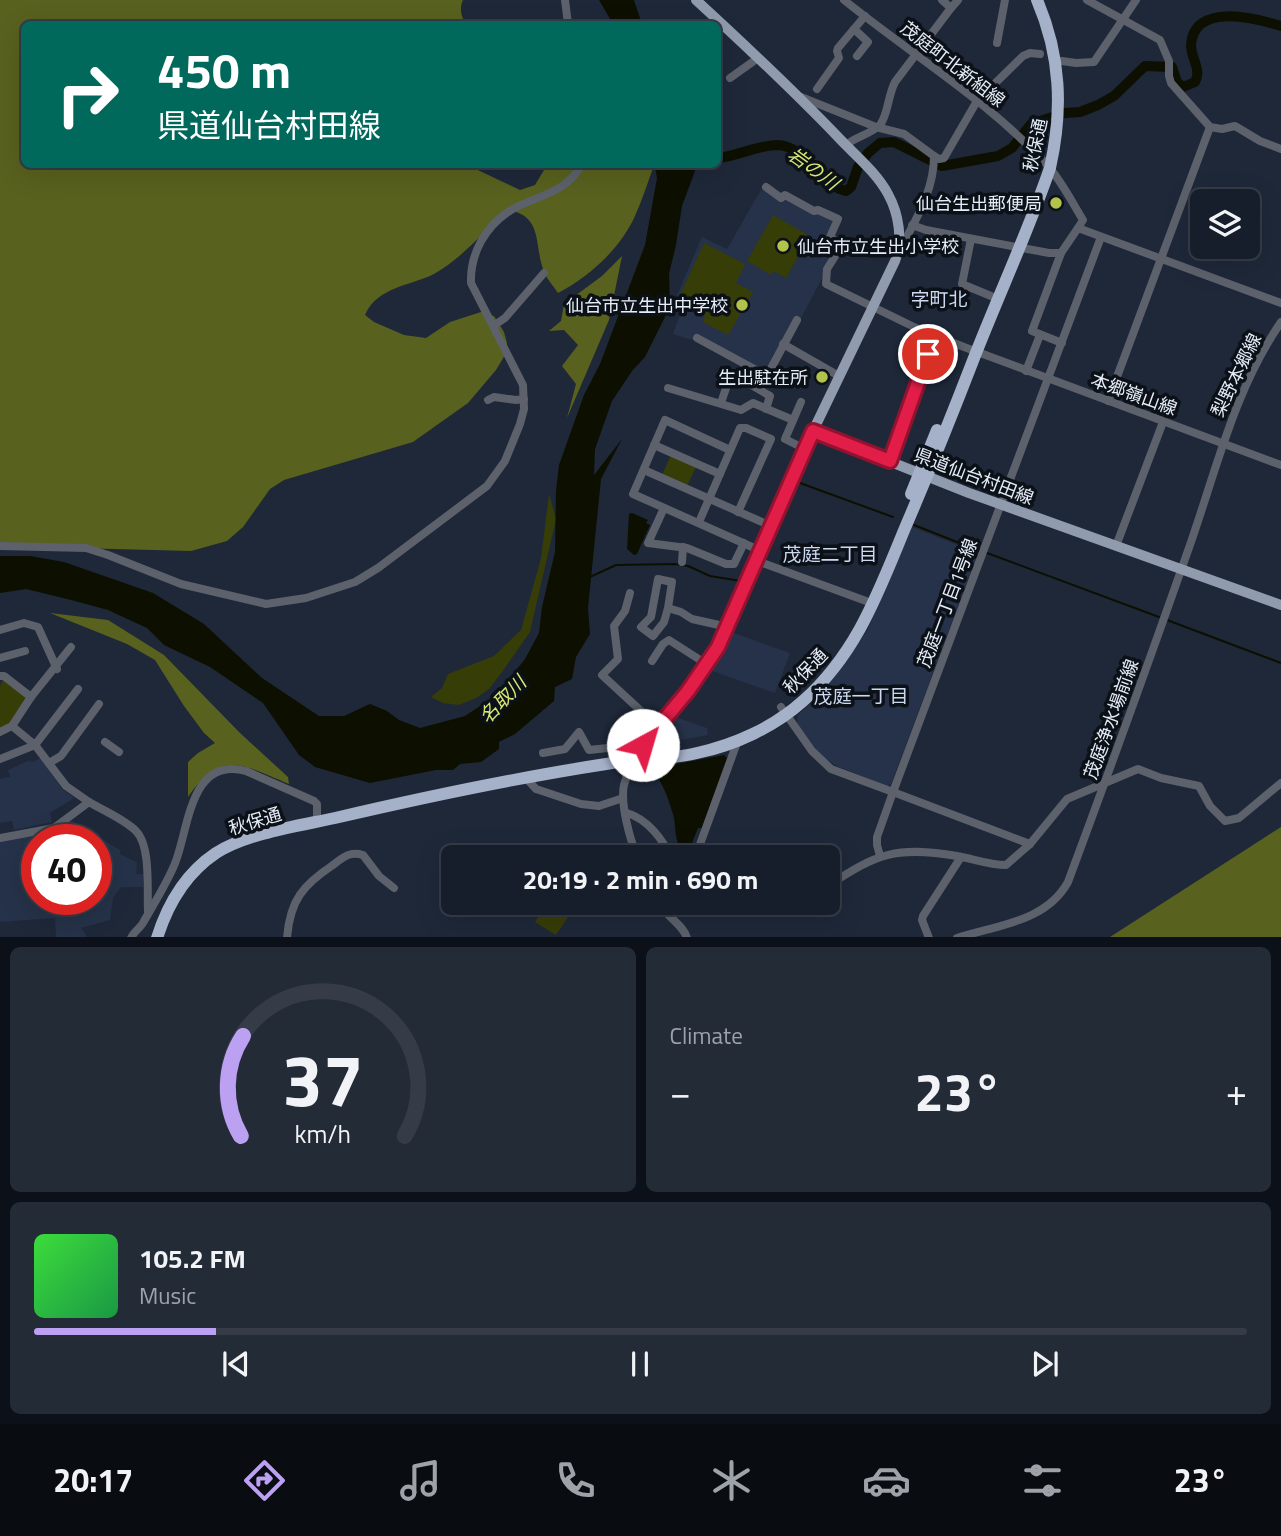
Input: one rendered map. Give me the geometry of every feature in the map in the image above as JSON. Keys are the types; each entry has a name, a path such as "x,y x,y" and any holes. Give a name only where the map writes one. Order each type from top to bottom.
{"highway":[{"name":"秋保通","path":"1031,0 1048,50 1055,119"},
{"name":"秋保通","path":"151,937 165,898 195,859 231,837 317,814 481,778 636,757 696,754 738,740 786,715 826,678 858,634 876,598 1047,165 1059,83 1054,49 1037,0"},
{"name":"秋保通","path":"973,350 991,296 1015,247"},
{"name":"秋保通","path":"157,937 184,881 199,867 229,847 301,825 525,777 713,741 786,715 848,637 923,475"}],"main road":[{"path":"696,0 718,21"},
{"path":"721,23 798,96 867,167 888,194 896,214 899,231 898,254 813,431"},
{"name":"県道仙台村田線","path":"813,431 923,475 1281,606"}],"street":[{"path":"565,0 568,21"},
{"name":"茂庭町北新組線","path":"844,0 977,101 1034,152 1047,165 1083,220 1078,228"},
{"path":"942,0 951,8"},
{"path":"848,147 880,125 888,94 915,54 958,0"},
{"path":"997,43 1005,0"},
{"path":"1087,0 1160,40 1169,61 1171,83 1210,127 1222,129 1235,126 1254,138 1281,149"},
{"path":"1062,61 1094,61 1136,0"},
{"path":"817,89 839,58 836,51 864,16"},
{"path":"854,29 869,42 857,56"},
{"path":"798,96 876,127 904,134 939,159 944,158 977,101 1023,56 1030,53 1040,54"},
{"path":"730,78 758,58"},
{"path":"1108,401 1210,127"},
{"path":"898,254 930,191 934,158"},
{"path":"0,546 86,548 186,585 267,604 306,598 355,582 378,568 487,486 505,461 524,409 523,385 471,283 471,267 481,240 493,225 510,211 567,184 579,168"},
{"name":"本郷嶺山線","path":"766,187 781,198 785,195 814,211 818,210 838,219 830,237 842,245 827,269 826,284 935,335 1281,465"},
{"path":"912,225 1049,254 1061,253"},
{"path":"1062,343 1032,331 1061,253 1078,228 1281,303"},
{"name":"茂庭一丁目1号線","path":"880,856 877,837 893,792 1101,237"},
{"path":"971,239 962,284 991,296"},
{"path":"493,326 505,318 544,273"},
{"path":"697,338 766,376 797,320"},
{"name":"梨野本郷線","path":"1223,443 1254,368 1281,322"},
{"path":"890,461 935,335"},
{"path":"1027,371 1040,335"},
{"path":"783,344 839,376"},
{"path":"721,403 731,373 770,396 765,409"},
{"path":"668,388 741,410 753,403 793,419"},
{"path":"488,400 494,397 524,399"},
{"path":"801,402 785,439 805,449"},
{"path":"730,450 665,420 633,494 761,551"},
{"path":"1116,546 1163,422"},
{"path":"699,522 740,428 746,428 771,439 738,512"},
{"path":"634,845 626,822 624,788 636,757 655,723 708,666 813,431"},
{"name":"茂庭浄水場前線","path":"957,937 1041,912 1062,893 1181,570 1223,443"},
{"path":"654,445 720,474"},
{"path":"643,470 771,526"},
{"path":"664,508 648,543 683,547 726,564 734,564 744,543"},
{"path":"681,562 683,547"},
{"path":"757,561 866,601"},
{"path":"658,579 673,582 668,608 664,622 653,636 642,627 651,617 658,579"},
{"path":"630,593 625,611 614,626 618,659 602,675 655,723"},
{"path":"668,608 692,619 728,626"},
{"path":"0,630 24,623 38,627 57,669"},
{"path":"652,661 663,644 669,640 708,666"},
{"path":"0,732 12,726 71,647"},
{"path":"0,658 25,651"},
{"path":"0,676 4,676 31,698"},
{"path":"0,759 35,745 78,689"},
{"path":"49,764 61,756 99,704"},
{"path":"786,715 812,751 831,769 1030,844"},
{"path":"543,753 565,749 579,732 589,750 608,748 655,723"},
{"path":"12,726 35,745 66,786 89,803 131,827 141,837 146,859 148,911"},
{"path":"700,845 738,740"},
{"path":"105,742 119,752"},
{"path":"131,937 144,922 177,859 193,800 216,773 236,768 246,771 314,801 317,804 317,814"},
{"path":"840,878 880,856 903,851 1006,865 1030,844 1067,799 1138,769 1202,789 1210,806 1225,821 1238,818 1281,783"},
{"path":"525,777 536,789 581,804 598,806 624,798"},
{"path":"0,838 54,828 89,803"},
{"path":"627,813 648,825 665,845"},
{"path":"287,937 291,911 307,884 350,854 363,855 379,876 394,888"},
{"path":"929,937 923,916 961,857"},
{"path":"667,915 683,928 687,937"}],"shaded area":[{"path":"762,188 781,200 785,196 836,220 827,238 837,244 838,248 799,322 767,374 698,336 692,340 673,334 681,312 675,300 702,237 727,249"},
{"path":"912,527 978,553 891,784 887,786 837,766 822,757 797,725 798,715 822,693 867,631"},
{"path":"734,633 790,653 775,693 712,671"},
{"path":"673,716 707,728 708,735 655,745"},
{"path":"41,758 62,789 74,798 50,813 52,822 21,824 21,829 14,830 12,821 0,823 0,779 10,777 8,770 30,760 32,762"},
{"path":"21,838 21,915 111,915 110,920 81,928 87,937 56,937 55,918 0,922 0,840"},
{"path":"112,845 120,850 120,854 137,862 136,874 144,874 143,887 121,887 113,898 112,905"}],"green space":[{"path":"0,0 463,0 461,13 465,21 21,21 21,168 473,168 520,190 535,185 545,168 653,168 635,216 621,240 592,270 558,293 541,264 533,226 528,219 509,210 445,267 377,298 365,315 374,322 404,335 426,338 450,322 481,312 494,316 507,343 505,355 496,370 468,403 413,442 284,480 270,489 243,527 227,541 191,551 0,546"},
{"path":"773,215 810,236 786,278 773,271 771,275 747,261"},
{"path":"704,243 745,264 736,283 753,292 728,335 703,322 705,316 680,305 678,299"},
{"path":"622,256 609,320 567,418 576,384 562,366 578,345 564,330 549,331 561,321 564,304 602,276"},
{"path":"671,455 696,467 687,486 662,475"},
{"path":"549,494 556,519 530,632 489,689 476,698 459,705 443,703 431,697 442,688 448,674 494,656 521,630 541,558"},
{"path":"50,613 108,620 164,655 240,733 288,777 289,784 245,767 223,766 200,782 188,797 188,762 215,743 184,706 155,660 127,644"},
{"path":"5,680 27,697 6,728 0,728 0,686"},
{"path":"1281,827 1281,937 1110,937"},
{"path":"539,915 569,915 556,935 535,922"}],"water":[{"path":"599,0 634,0 641,21 611,21"},
{"name":"名取川","path":"655,168 694,168 695,171 682,206 669,274 670,307 645,357 612,401 595,449 594,475 622,439 601,479 588,608 590,634 576,657 572,679 555,687 554,701 515,734 499,742 499,749 481,762 460,764 453,770 436,770 370,783 315,767 299,755 263,703 210,667 164,645 147,628 108,610 26,589 0,593 0,556 30,556 64,562 153,593 204,624 262,678 319,716 344,716 370,704 420,728 465,716 489,700 506,683 525,659 539,633 555,552 559,465 584,395 600,364 645,245 657,178"},
{"path":"629,514 648,520 646,523 650,525 637,554 634,555 627,549"},
{"path":"724,755 727,758 702,828 698,828 691,845 678,845 673,814 663,786 658,778 643,773 644,770"}],"waterway":[{"name":"岩の川","path":"721,157 770,145 788,147 806,159 829,182 846,191 851,187 858,167 880,143 894,142 942,166 998,156 1012,148 1031,124 1098,105 1114,96 1145,66 1172,67 1177,82 1183,87 1195,82 1197,68 1191,45 1195,32 1203,23 1227,16 1281,26"},
{"path":"800,483 893,517"},
{"path":"914,525 972,548"},
{"path":"987,553 1159,617"},
{"path":"590,577 616,565 675,564 688,566 710,576 741,581"},
{"path":"1167,620 1281,663"}],"place":[{"name":"仙台生出郵便局","path":"1056,203"},
{"name":"仙台市立生出小学校","path":"783,246"},
{"name":"仙台市立生出中学校","path":"742,305"},
{"name":"生出駐在所","path":"822,377"}],"district":[{"name":"字町北","path":"939,298"},
{"name":"茂庭二丁目","path":"830,553"},
{"name":"茂庭一丁目","path":"861,695"}],"route":[{"path":"643,745 708,666 742,596 813,431 890,461 928,354"}]}
